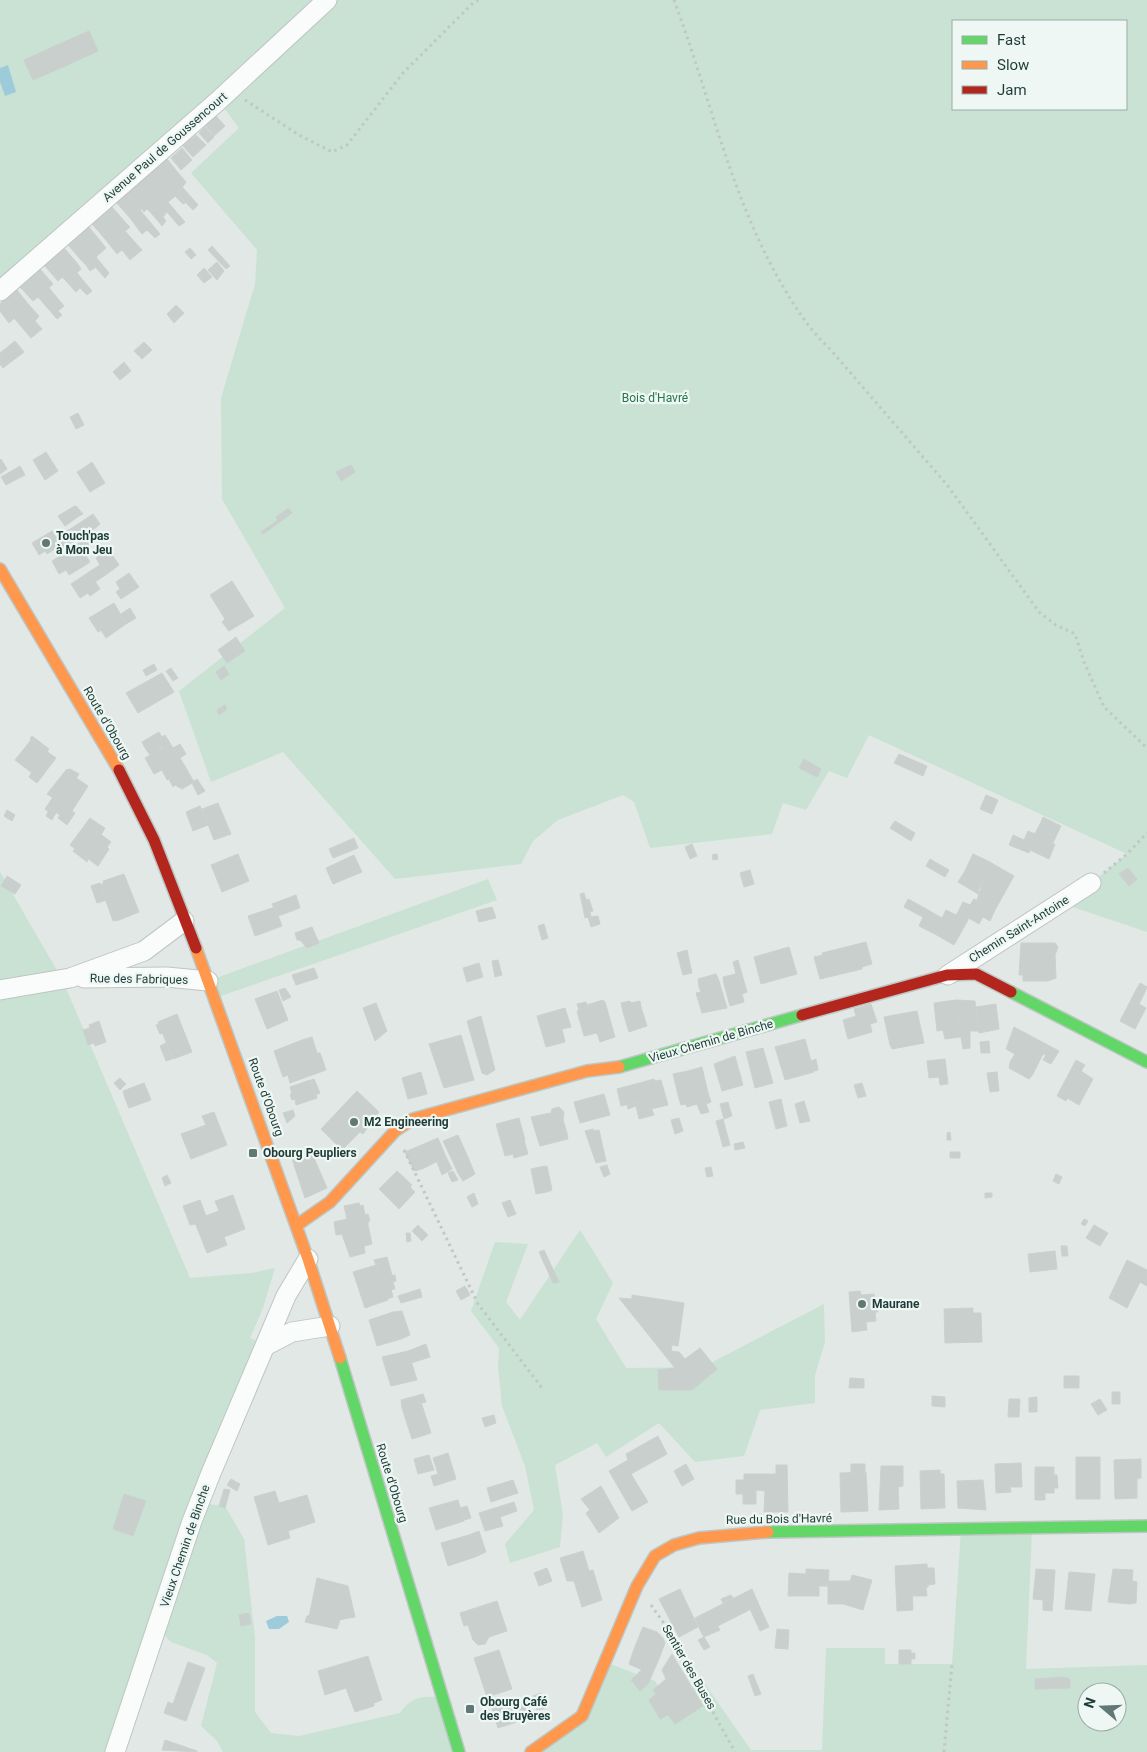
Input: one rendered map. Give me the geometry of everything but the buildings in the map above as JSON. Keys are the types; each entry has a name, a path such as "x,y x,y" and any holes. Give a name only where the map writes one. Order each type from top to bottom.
{"street":[{"name":"Avenue Paul de Goussencourt","path":"0,290 230,90 326,0"},
{"name":"Route d'Obourg","path":"0,569 131,790 154,840 208,981 297,1225 330,1326 459,1752"},
{"name":"Chemin Saint-Antoine","path":"946,975 1091,883"},
{"name":"Rue des Fabriques","path":"70,978 144,951 184,921"},
{"name":"Vieux Chemin de Binche","path":"297,1225 330,1202 403,1124 587,1071 610,1069 946,975 976,974 1147,1062"},
{"name":"Rue des Fabriques","path":"0,990 70,978 168,977 208,981"},
{"name":"Vieux Chemin de Binche","path":"116,1752 192,1520 286,1296 308,1259"},
{"path":"267,1345 292,1332 330,1326"},
{"name":"Rue du Bois d'Havré","path":"531,1752 582,1716 637,1586 655,1556 679,1543 725,1534 1147,1526"}],"path":[{"path":"230,90 299,135 332,152 347,145 404,73 474,2 479,0"},
{"path":"674,0 695,54 723,150 751,226 774,271 811,331 830,349 948,486 1039,612 1056,626 1075,634 1084,662 1104,707 1147,748"},
{"path":"1091,883 1127,854 1147,833"},
{"path":"395,1131 478,1304 542,1388"},
{"name":"Sentier des Buses","path":"637,1586 663,1622 735,1752"},
{"path":"944,1752 952,1664"}],"green space":[{"name":"Bois d'Havré","path":"0,0 1147,0 1147,932 1061,903 1091,883 1127,854 869,735 847,778 829,771 806,810 783,803 772,834 650,848 634,802 623,795 558,820 533,841 521,864 395,879 283,752 211,782 179,691 285,608 222,499 221,398 255,284 257,250 191,173 239,128 219,101 0,291"},
{"path":"0,872 62,979 190,1278 251,1273 275,1268 263,1308 250,1338 267,1345 206,1504 225,1506 244,1539 255,1638 255,1712 271,1733 299,1736 400,1713 408,1704 416,1699 437,1697 459,1752 223,1752 217,1741 201,1726 217,1663 207,1655 171,1642 157,1628 115,1752 0,1752"},
{"path":"488,879 497,900 215,998 208,981"},
{"path":"580,1230 613,1283 596,1319 626,1368 703,1367 824,1304 825,1342 815,1375 815,1403 760,1410 744,1456 695,1462 659,1423 606,1457 597,1443 555,1465 563,1515 560,1547 510,1563 505,1544 534,1510 525,1466 502,1406 498,1367 499,1348 471,1311 495,1242 528,1244 506,1302 520,1320"},
{"path":"961,1530 1032,1530 1026,1669 1147,1665 1147,1752 531,1752 582,1716 605,1662 655,1681 676,1715 700,1677 751,1750 822,1750 826,1648 885,1648 885,1664 952,1664"}],"water":[{"path":"8,65 16,92 5,96 0,82 0,68"},
{"path":"277,1616 287,1616 289,1622 279,1629 269,1629 266,1621"}],"traffic: fast":[{"path":"1011,992 1147,1062"},
{"path":"619,1067 802,1015"},
{"path":"340,1358 459,1752"},
{"path":"768,1532 1147,1526"}],"traffic: slow":[{"path":"0,569 119,770"},
{"path":"196,948 308,1259 340,1358"},
{"path":"297,1225 330,1202 395,1131 413,1119 587,1071 619,1067"},
{"path":"531,1752 582,1716 637,1586 655,1556 674,1545 699,1538 768,1532"}],"traffic: jam":[{"path":"119,770 154,840 196,948"},
{"path":"802,1015 947,975 976,974 1011,992"}],"place":[{"name":"Touch'pas à Mon Jeu","path":"46,543"},
{"name":"M2 Engineering","path":"354,1122"},
{"name":"Obourg Peupliers","path":"253,1153"},
{"name":"Maurane","path":"862,1304"},
{"name":"Obourg Café des Bruyères","path":"470,1709"}]}
